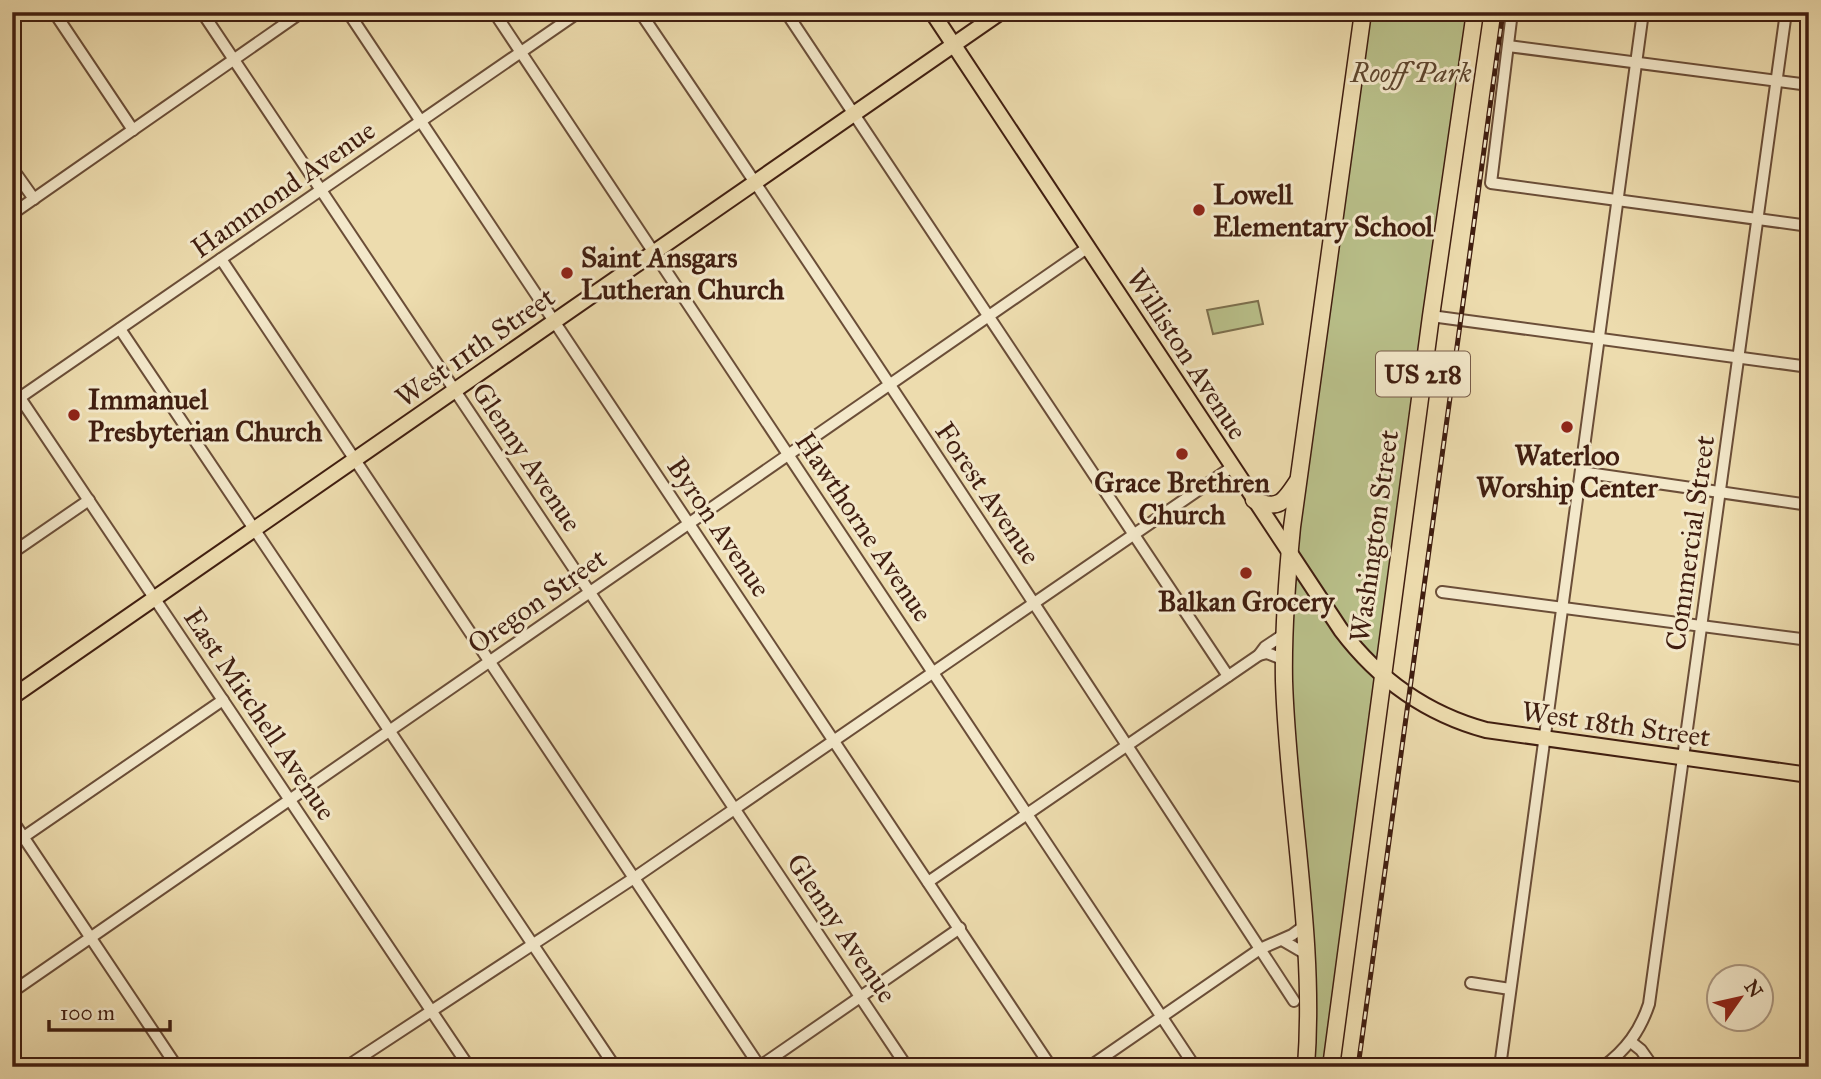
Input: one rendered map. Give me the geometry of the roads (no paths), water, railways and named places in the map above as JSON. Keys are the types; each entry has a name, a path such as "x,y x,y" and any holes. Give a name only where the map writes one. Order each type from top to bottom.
{"highway":[{"path":"1306,1067 1309,1005 1284,680 1289,552 1363,12"},
{"name":"Washington Street","path":"1331,1067 1431,316 1475,12"},
{"path":"1254,500 1270,505 1280,503 1298,480"}],"main road":[{"name":"Williston Avenue","path":"932,12 1350,642 1382,675 1421,703"},
{"name":"West 11th Street","path":"12,697 1001,12"},
{"name":"West 18th Street","path":"1421,703 1454,720 1478,728 1809,775"}],"street":[{"path":"54,12 133,130"},
{"name":"Glenny Avenue","path":"202,12 906,1067"},
{"path":"12,214 302,12"},
{"name":"Byron Avenue","path":"348,12 1051,1067"},
{"name":"Hawthorne Avenue","path":"494,12 1195,1067"},
{"name":"Hammond Avenue","path":"16,400 579,12"},
{"name":"Forest Avenue","path":"640,12 756,182 1294,1001"},
{"path":"786,12 1228,676"},
{"path":"1512,12 1491,183 1809,226"},
{"path":"1500,1067 1643,12"},
{"name":"Commercial Street","path":"1603,1067 1630,1042 1649,1004 1786,12"},
{"path":"1508,46 1809,85"},
{"path":"12,168 34,200"},
{"name":"Oregon Street","path":"12,992 1087,248"},
{"path":"221,259 760,1067 960,928"},
{"path":"1431,316 1809,367"},
{"path":"120,329 615,1067"},
{"name":"East Mitchell Avenue","path":"12,386 16,400 89,500 469,1067"},
{"path":"345,1067 634,878 1232,467"},
{"path":"1581,472 1809,505"},
{"path":"12,553 89,500"},
{"path":"1441,592 1809,640"},
{"path":"928,882 1259,655 1265,647 1286,633"},
{"path":"1259,655 1267,653 1285,660"},
{"path":"12,845 223,700"},
{"path":"12,820 177,1067"},
{"path":"1808,915 1809,909"},
{"path":"1089,1067 1260,949 1303,927"},
{"path":"1282,940 1306,954"},
{"path":"1471,983 1510,989"},
{"path":"1630,1042 1641,1050 1653,1067"}],"railway":[{"path":"1358,1067 1503,12"}],"place":[{"name":"Lowell Elementary School","path":"1199,210"},
{"name":"Saint Ansgars Lutheran Church","path":"567,273"},
{"name":"Immanuel Presbyterian Church","path":"74,415"},
{"name":"Waterloo Worship Center","path":"1567,427"},
{"name":"Grace Brethren Church","path":"1182,454"},
{"name":"Balkan Grocery","path":"1246,573"}],"park label":[{"name":"Rooff Park","path":"1411,72"}]}
